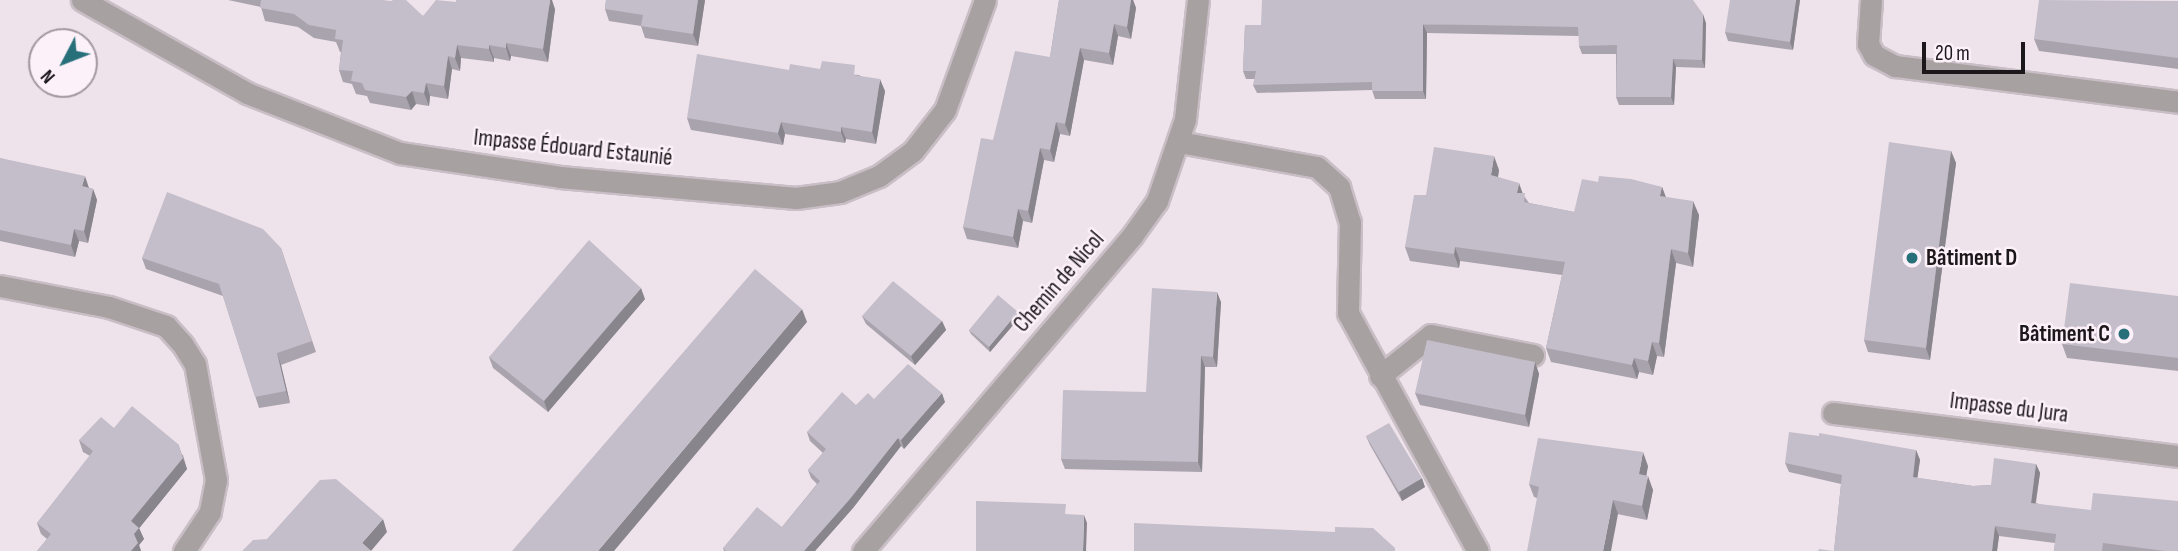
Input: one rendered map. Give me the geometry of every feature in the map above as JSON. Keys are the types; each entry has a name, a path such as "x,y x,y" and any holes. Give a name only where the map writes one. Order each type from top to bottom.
{"street":[{"name":"Impasse Édouard Estaunié","path":"82,0 247,93 400,153 560,177 796,198 840,192 880,176 912,150 944,110 985,0"},
{"name":"Chemin de Nicol","path":"863,551 1132,236 1157,201 1179,142 1198,0"},
{"path":"1871,0 1868,44 1874,55 1895,66 2178,102"},
{"path":"1179,142 1317,167 1339,187 1350,222 1348,313 1436,481 1474,536 1478,551"},
{"path":"0,286 109,307 166,326 183,345 195,364 216,480 210,512 184,551"},
{"path":"1380,376 1431,335 1533,355"},
{"name":"Impasse du Jura","path":"1833,413 2178,456"}],"building":[{"path":"261,0 406,0 423,16 436,0 550,0 543,49 506,43 506,48 489,45 489,49 457,45 455,58 448,56 444,86 426,83 424,93 412,91 406,97 365,90 362,83 351,81 353,71 339,70 343,40 335,39 336,30 309,25 294,14 260,8"},
{"path":"606,0 698,0 693,34 641,26 643,15 605,9"},
{"path":"1059,0 1131,0 1127,27 1114,24 1109,53 1080,48 1065,124 1056,122 1050,150 1040,148 1028,211 1018,209 1013,237 963,227 981,138 993,140 1015,51 1050,57"},
{"path":"1262,0 1693,0 1703,14 1702,60 1673,59 1671,97 1616,97 1617,45 1579,46 1578,27 1423,24 1423,91 1372,91 1372,82 1253,85 1256,71 1243,71 1245,25 1261,25"},
{"path":"1730,0 1796,0 1790,42 1725,32"},
{"path":"2039,0 2178,1 2178,58 2034,39"},
{"path":"697,54 789,70 790,64 820,69 822,61 855,65 854,75 880,79 872,132 841,127 841,132 781,122 778,133 687,118"},
{"name":"Bâtiment D","path":"1889,142 1951,151 1926,348 1864,340"},
{"path":"1434,147 1494,156 1491,175 1519,183 1517,193 1525,193 1524,202 1574,212 1582,179 1598,182 1599,176 1631,179 1662,187 1660,196 1693,201 1688,253 1671,249 1659,343 1652,342 1648,361 1634,358 1632,365 1546,348 1565,262 1455,247 1454,254 1405,247 1414,195 1426,195"},
{"path":"0,158 85,176 82,186 93,189 84,231 74,229 71,245 0,230"},
{"path":"167,192 263,229 281,248 312,341 277,353 286,391 255,397 219,284 142,258"},
{"path":"589,240 641,288 544,401 489,357"},
{"path":"755,269 802,309 598,551 512,551"},
{"path":"893,281 942,321 911,356 862,316"},
{"name":"Bâtiment C","path":"2070,283 2178,296 2178,358 2062,344"},
{"path":"1152,288 1217,292 1213,357 1201,356 1198,462 1061,459 1063,390 1146,392"},
{"path":"998,295 1018,312 989,347 969,330"},
{"path":"1427,340 1535,362 1525,415 1415,393"},
{"path":"908,364 942,393 901,440 898,438 850,499 804,551 726,551 723,548 757,507 782,527 820,481 808,470 826,449 807,432 842,392 856,405 868,393 874,399"},
{"path":"132,406 178,444 183,458 131,521 139,528 134,534 138,543 131,551 37,551 51,534 37,523 93,451 79,440 101,417 114,428"},
{"path":"1389,423 1422,478 1399,492 1366,436"},
{"path":"1789,432 1819,436 1819,433 1916,450 1913,477 1973,486 1991,485 1994,458 2036,464 2031,503 2091,510 2093,493 2178,501 2178,551 2103,543 2102,551 2054,551 2056,534 1995,526 1992,551 1834,551 1842,475 1785,463"},
{"path":"1538,438 1643,452 1639,474 1648,476 1642,506 1613,500 1603,551 1527,551 1539,487 1529,484"},
{"path":"336,479 383,519 362,543 371,551 242,551 253,540 267,539 320,480"},
{"path":"976,501 1066,504 1065,514 1084,515 1083,551 976,551"},
{"path":"1134,523 1335,532 1335,527 1373,528 1395,551 1134,551"}],"place":[{"name":"Bâtiment D","path":"1912,258"},
{"name":"Bâtiment C","path":"2124,334"}]}
